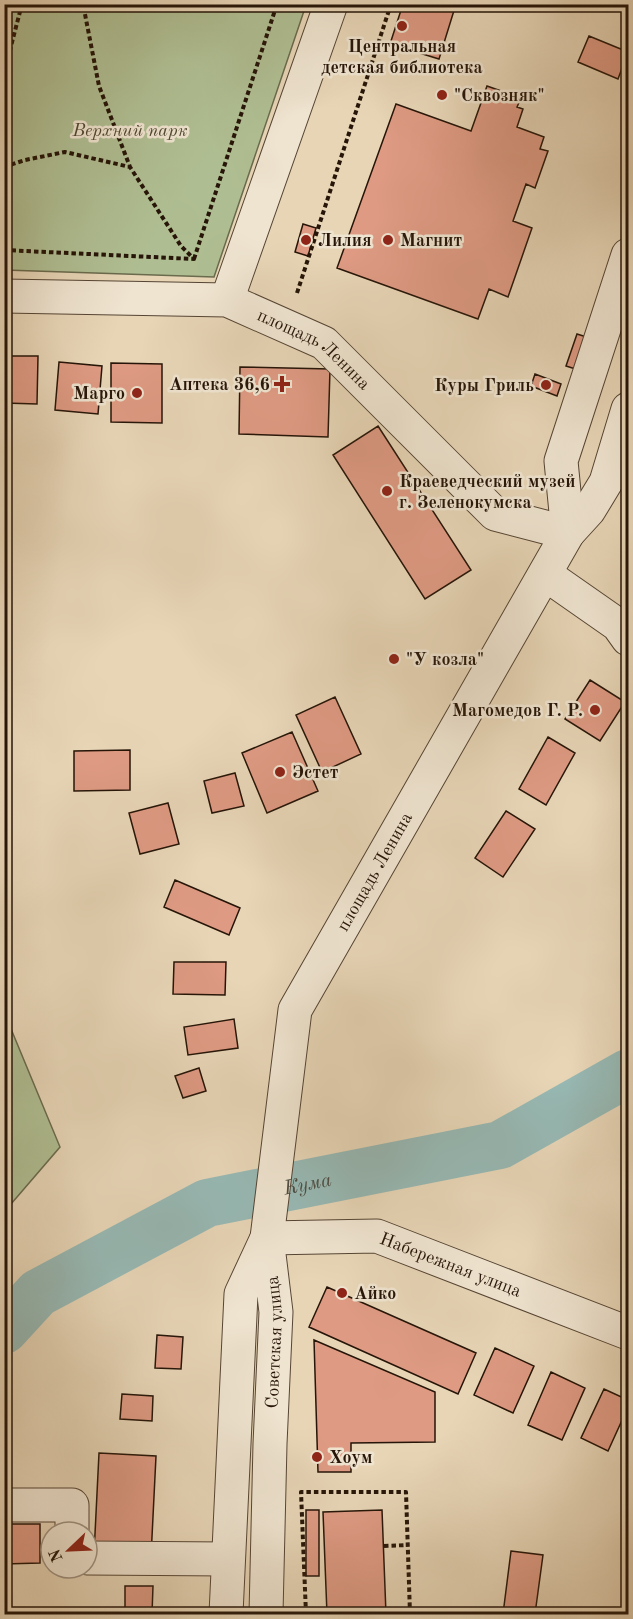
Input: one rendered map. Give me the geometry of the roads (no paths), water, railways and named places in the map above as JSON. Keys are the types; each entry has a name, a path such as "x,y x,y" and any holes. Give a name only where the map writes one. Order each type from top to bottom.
{"street":[{"path":"227,300 332,4"},
{"path":"567,533 561,461 628,255"},
{"name":"площадь Ленина","path":"4,296 227,300 324,343 495,514 567,533"},
{"name":"площадь Ленина","path":"267,1238 295,1010 567,533 589,510 606,482 628,409"},
{"path":"545,574 618,625 628,639"},
{"name":"Набережная улица","path":"267,1238 377,1236 628,1333"},
{"name":"Советская улица","path":"226,1614 241,1294 267,1238"},
{"name":"Советская улица","path":"266,1614 276,1312 267,1238"},
{"path":"4,1505 72,1505 72,1520"},
{"path":"99,1558 227,1558"}],"waterway":[{"name":"Кума","path":"4,1330 38,1293 207,1203 500,1145 628,1073"}],"place":[{"name":"Центральная детская библиотека","path":"402,26"},
{"name":"\"Сквозняк\"","path":"442,95"},
{"name":"Лилия","path":"306,240"},
{"name":"Магнит","path":"388,240"},
{"name":"Аптека 36,6","path":"282,384"},
{"name":"Куры Гриль","path":"546,385"},
{"name":"Марго","path":"137,393"},
{"name":"Краеведческий музей г. Зеленокумска","path":"387,491"},
{"name":"\"У козла\"","path":"394,659"},
{"name":"Магомедов Г. Р.","path":"595,710"},
{"name":"Эстет","path":"280,772"},
{"name":"Айко","path":"342,1293"},
{"name":"Хоум","path":"317,1457"}],"park label":[{"name":"Верхний парк","path":"130,130"}]}
